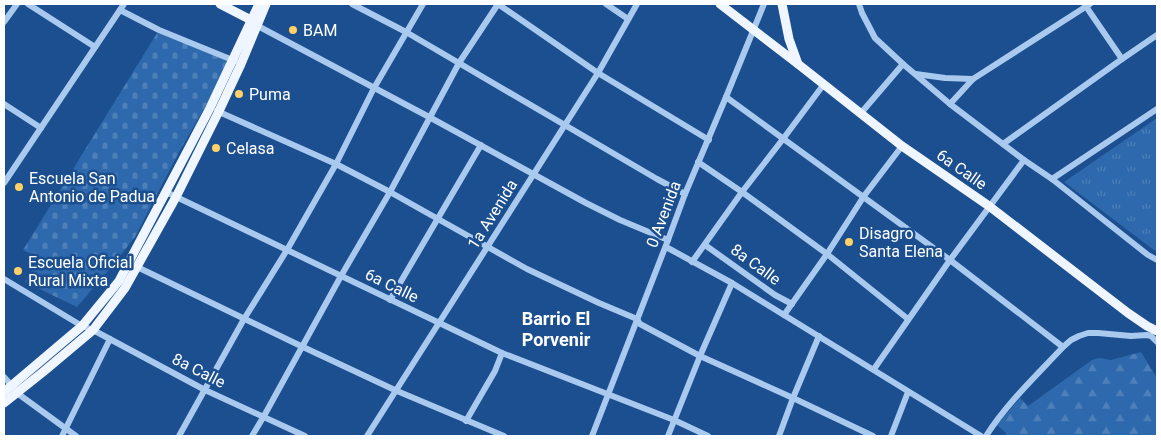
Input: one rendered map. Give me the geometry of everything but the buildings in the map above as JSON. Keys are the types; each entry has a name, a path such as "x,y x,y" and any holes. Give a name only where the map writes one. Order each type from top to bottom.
{"main road":[{"path":"220,4 254,22"},
{"path":"4,403 14,389 82,326 133,265 176,197 254,22 259,4"},
{"path":"254,22 266,4"},
{"name":"6a Calle","path":"720,4 902,146 989,206 1128,313 1157,331"},
{"path":"782,4 789,39 798,64"},
{"path":"4,392 14,389 43,372 93,330 125,288 133,265 166,192 214,110"}],"street":[{"path":"4,22 16,4"},
{"path":"28,4 95,47"},
{"path":"352,4 406,32 685,194"},
{"path":"179,436 244,319 287,250 336,164 374,88 423,4"},
{"path":"252,436 390,192 459,63 498,4 598,73 709,140"},
{"path":"606,4 628,19"},
{"name":"1a Avenida","path":"367,436 566,125 637,4"},
{"name":"0 Avenida","path":"592,436 685,194 764,4"},
{"path":"859,4 875,38 903,64 950,104 1157,260"},
{"path":"950,104 973,79 1087,5 1122,59"},
{"path":"4,182 122,7 159,30 236,62"},
{"path":"254,22 586,203 667,243 692,262 732,283 981,436"},
{"path":"1003,144 1157,35"},
{"path":"861,113 903,64"},
{"path":"916,74 973,79"},
{"path":"692,262 742,192 824,84"},
{"path":"726,97 864,196 1063,347"},
{"path":"4,104 41,128"},
{"path":"1052,180 1157,109"},
{"path":"214,110 336,164 527,269 599,304 637,319 640,324 700,356 873,436"},
{"path":"390,300 481,145"},
{"path":"784,315 827,254 864,196 902,146"},
{"path":"874,369 908,318 1024,160"},
{"path":"698,162 827,254 908,318"},
{"name":"6a Calle","path":"166,192 502,354 609,394 708,436"},
{"name":"8a Calle","path":"705,245 775,296 792,304"},
{"path":"133,265 397,391 504,436"},
{"name":"8a Calle","path":"4,279 82,326 93,330 205,390 305,436"},
{"path":"668,436 732,283"},
{"path":"986,436 1008,407 1071,340 1079,336 1098,333 1131,336 1147,335 1157,342"},
{"path":"779,436 819,336"},
{"path":"62,436 110,339"},
{"path":"466,421 502,354"},
{"path":"4,377 14,389 76,436"},
{"path":"891,436 908,392"}],"green space":[{"path":"159,30 232,60 178,154 135,237 77,307 25,282 39,258 23,250"},
{"path":"1157,118 1157,251 1064,182"},
{"path":"1141,352 1157,378 1157,436 1005,436 1006,433 997,425 1020,398 1028,406 1092,360 1099,358 1111,360"}],"place":[{"name":"BAM","path":"293,30"},
{"name":"Puma","path":"239,94"},
{"name":"Celasa","path":"216,148"},
{"name":"Escuela San Antonio de Padua","path":"19,187"},
{"name":"Disagro Santa Elena","path":"849,242"},
{"name":"Escuela Oficial Rural Mixta","path":"18,271"}],"district":[{"name":"Barrio El Porvenir","path":"556,329"}]}
